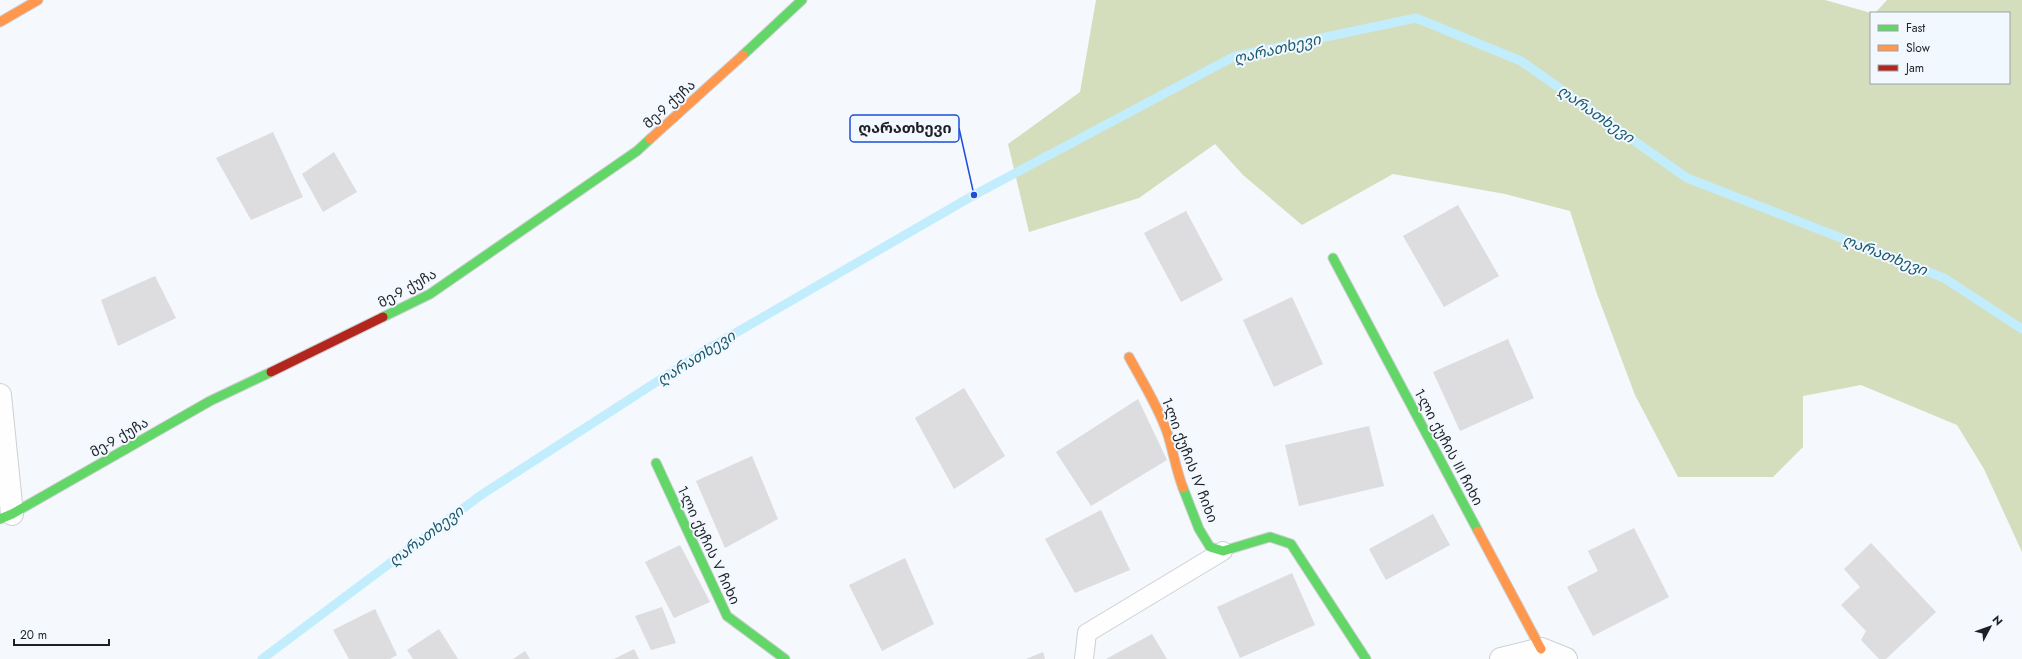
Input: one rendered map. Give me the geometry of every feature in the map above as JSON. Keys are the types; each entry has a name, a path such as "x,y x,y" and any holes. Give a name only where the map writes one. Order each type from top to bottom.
{"street":[{"path":"0,22 38,0"},
{"name":"მე-9 ქუჩა","path":"6,517 210,401 430,294 637,151 755,45 802,0"},
{"name":"1-ლი ქუჩის III ჩიხი","path":"1333,258 1541,649"},
{"name":"1-ლი ქუჩის IV ჩიხი","path":"1129,357 1155,405 1167,432 1177,472 1199,529 1210,547 1223,551"},
{"path":"0,395 6,517"},
{"name":"1-ლი ქუჩის V ჩიხი","path":"656,463 727,616 786,659"},
{"path":"1223,551 1270,537 1291,544 1366,659"},
{"path":"1501,659 1541,649 1566,659"}],"lane":[{"path":"1084,659 1087,633 1223,551"}],"green space":[{"path":"1096,0 1825,0 1870,13 1870,84 2010,84 2010,12 1876,12 1887,0 2022,0 2022,552 1984,469 1957,425 1861,385 1803,396 1803,447 1773,477 1678,477 1635,395 1597,294 1570,211 1505,194 1393,174 1302,225 1243,175 1215,144 1139,198 1029,232 1008,144 1080,92"}],"building":[{"path":"273,132 303,197 251,220 216,158"},
{"path":"334,152 357,192 323,212 302,174"},
{"path":"1458,205 1499,276 1444,307 1403,236"},
{"path":"1186,211 1223,280 1181,302 1144,233"},
{"path":"155,276 176,318 118,346 101,300"},
{"path":"1292,297 1323,364 1274,387 1243,320"},
{"path":"1508,339 1534,398 1460,431 1433,372"},
{"path":"964,388 1005,456 954,489 915,418"},
{"path":"1138,399 1167,460 1091,506 1056,452"},
{"path":"1369,426 1384,486 1299,506 1285,445"},
{"path":"752,456 778,519 725,548 696,481"},
{"path":"1101,510 1130,570 1075,593 1045,539"},
{"path":"1433,514 1450,545 1386,580 1369,549"},
{"path":"1634,528 1669,597 1593,636 1567,587 1598,571 1588,551"},
{"path":"1871,543 1936,612 1886,659 1879,659 1861,640 1866,631 1841,605 1860,587 1844,569"},
{"path":"680,545 710,602 674,618 645,562"},
{"path":"905,558 934,624 882,651 849,585"},
{"path":"1292,573 1315,625 1240,658 1217,607"},
{"path":"662,607 676,643 651,650 635,616"},
{"path":"375,609 397,655 390,659 349,659 333,630"},
{"path":"439,629 458,659 413,659 407,650"},
{"path":"1152,634 1167,659 1106,659"},
{"path":"634,649 639,659 614,659"},
{"path":"525,651 530,659 513,659"},
{"path":"1043,652 1045,659 1026,659"}],"waterway":[{"name":"ღარათხევი","path":"262,659 481,495 706,350 974,195 1235,56 1416,18 1521,61 1687,178 1944,278 2022,329"}],"traffic: fast":[{"path":"743,55 802,0"},
{"path":"383,317 430,294 637,151 650,139"},
{"path":"1333,258 1478,531"},
{"path":"0,519 12,514 210,401 271,372"},
{"path":"656,463 727,616 785,659"},
{"path":"1183,488 1199,529 1210,547 1223,551 1270,537 1291,544 1366,659"}],"traffic: slow":[{"path":"0,22 38,0"},
{"path":"650,139 743,55"},
{"path":"1129,357 1150,394 1163,422 1183,488"},
{"path":"1478,531 1541,649"}],"traffic: jam":[{"path":"271,372 383,317"}],"place":[{"name":"ღარათხევი","path":"974,195"}]}
